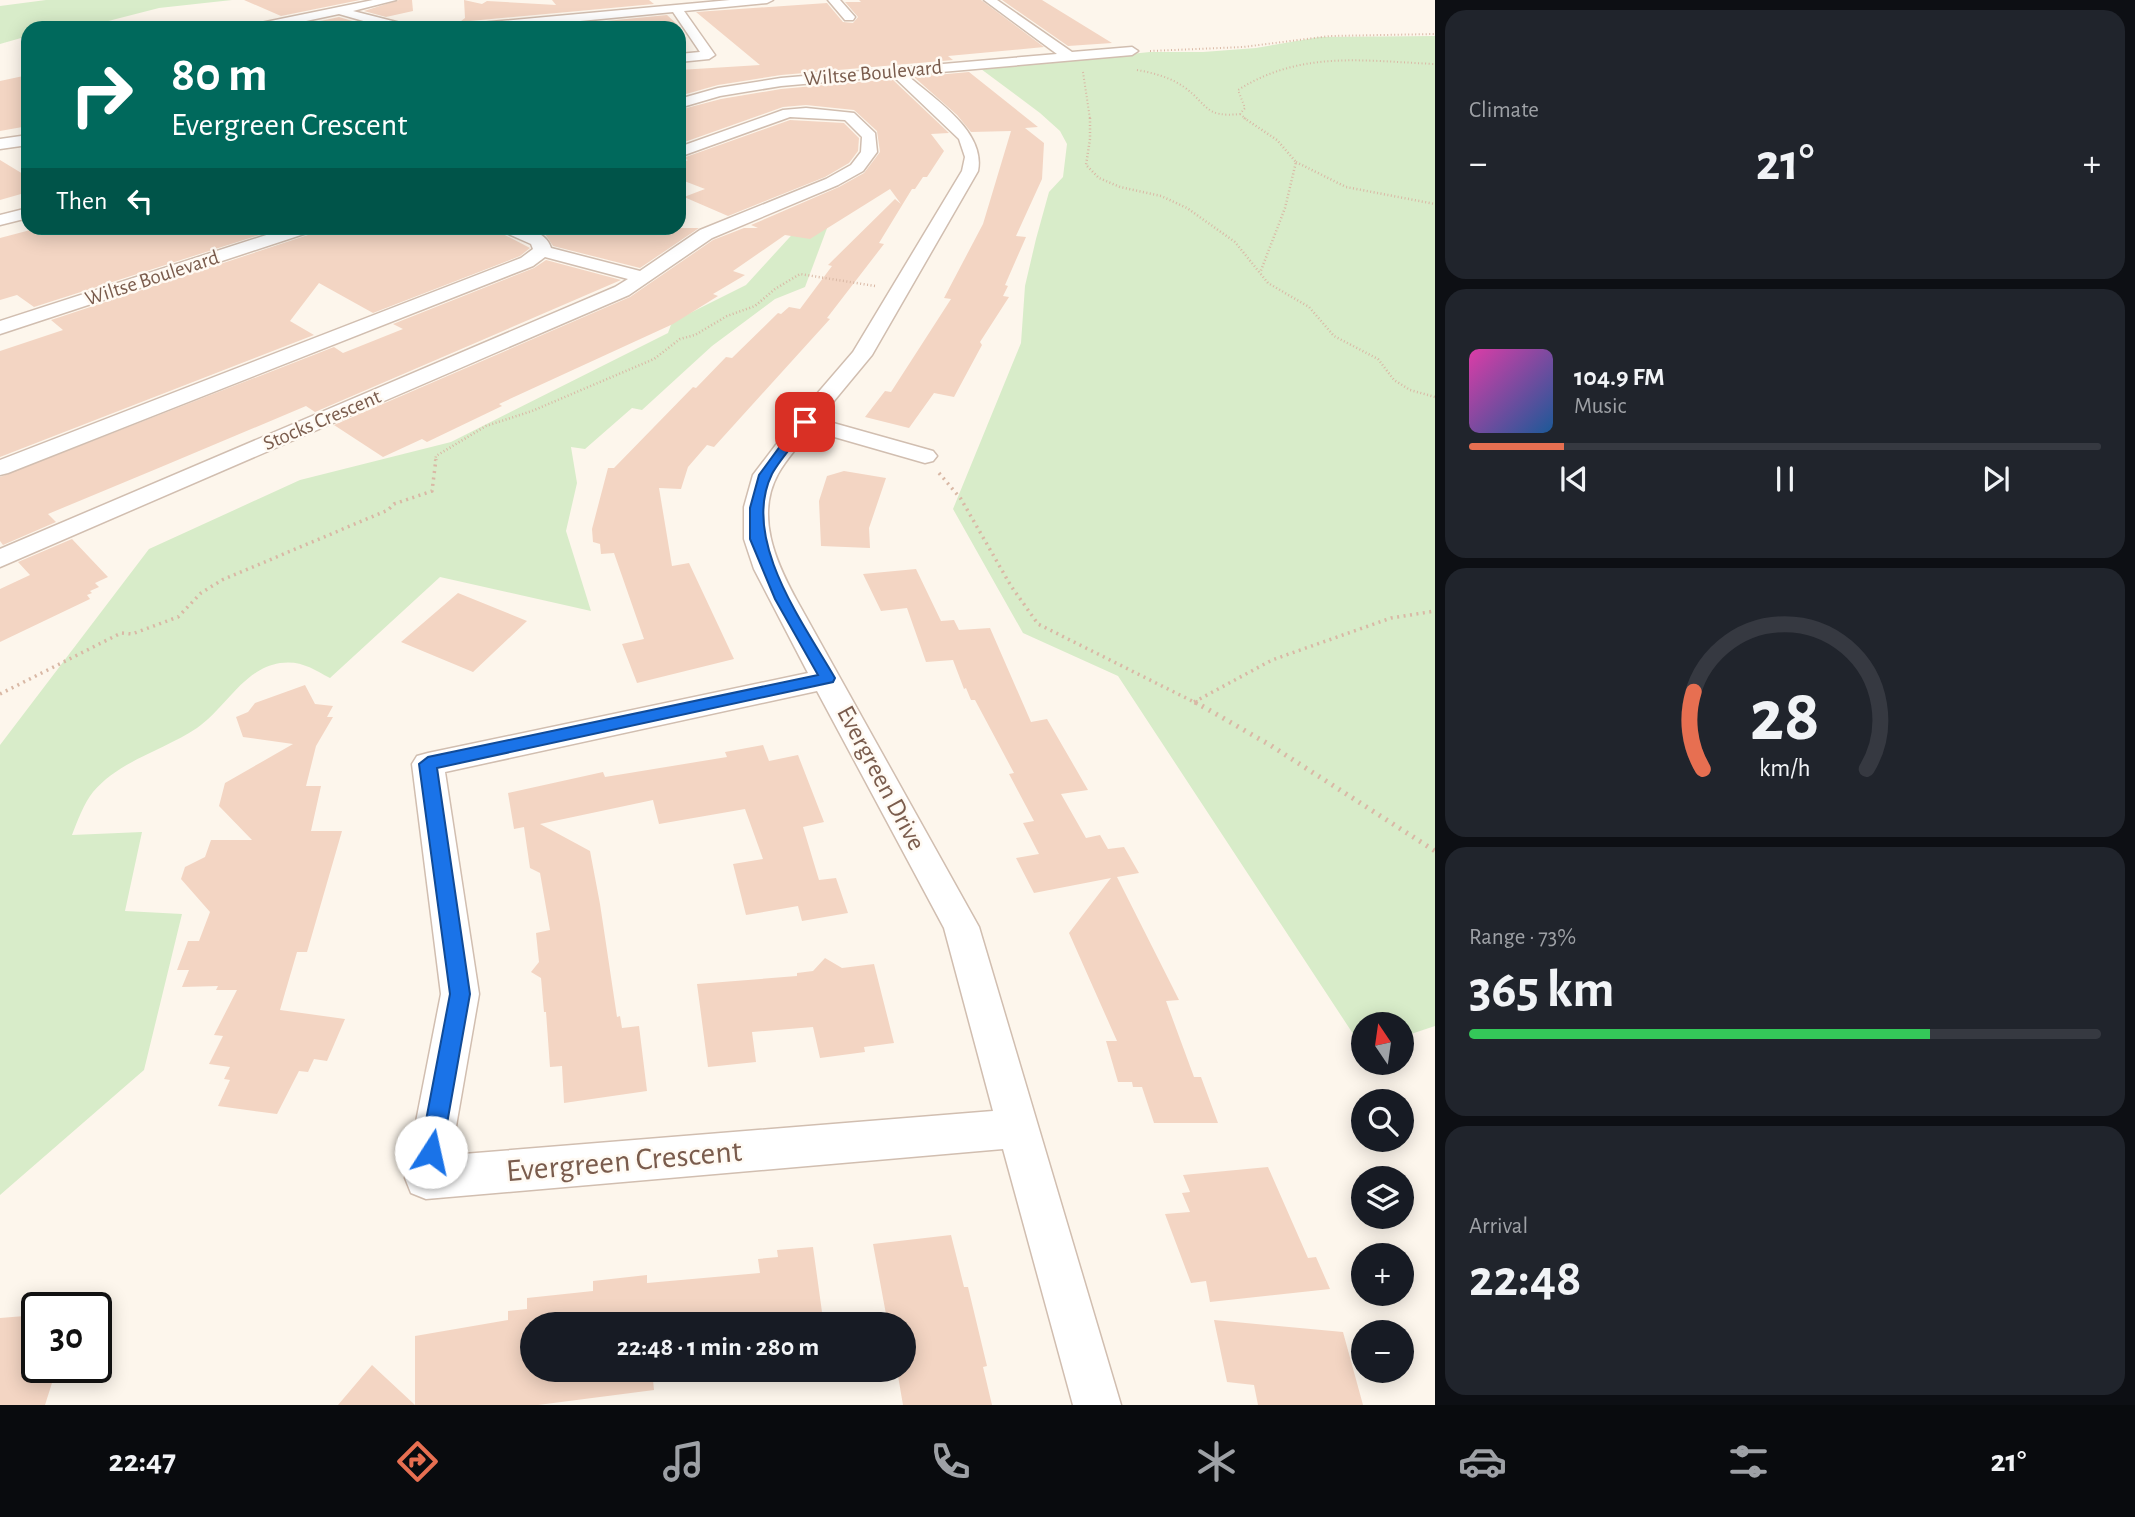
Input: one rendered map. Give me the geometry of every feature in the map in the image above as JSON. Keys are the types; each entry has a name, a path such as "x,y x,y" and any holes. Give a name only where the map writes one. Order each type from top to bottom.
{"street":[{"path":"288,21 390,0"},
{"path":"546,21 766,0"},
{"path":"834,0 849,17"},
{"path":"990,0 1069,56"},
{"path":"676,9 685,21"},
{"path":"339,10 377,21"},
{"path":"686,23 709,55 686,57"},
{"name":"Wiltse Boulevard","path":"686,102 756,85 1132,51"},
{"name":"Evergreen Drive","path":"896,72 959,127 971,145 973,157 970,171 862,355 805,422 765,475 756,508 757,539 782,599 828,678 961,927 1097,1405"},
{"name":"Stocks Crescent","path":"0,559 622,291 706,234 832,182 857,168 869,152 870,136 849,116 788,113 686,149"},
{"path":"0,144 21,141"},
{"path":"0,220 21,215"},
{"name":"Wiltse Boulevard","path":"0,328 283,235"},
{"path":"526,235 537,240 542,245 542,251"},
{"path":"542,251 643,277"},
{"path":"0,468 527,262 542,251"},
{"path":"805,422 925,456"},
{"name":"Evergreen Crescent","path":"828,678 428,764 460,994 426,1178 1018,1128"}],"path":[{"path":"1132,51 1243,47 1330,36 1435,34"},
{"path":"1035,59 1082,64 1085,98 1091,114 1092,142 1086,165 1099,178 1161,196 1187,208 1235,242 1268,283 1309,307 1334,336 1378,359 1394,380 1410,390 1435,397"},
{"path":"1240,114 1245,108 1238,90 1264,75 1306,61 1435,64"},
{"path":"1128,69 1158,74 1174,81 1211,112 1240,114 1274,135 1289,148 1296,162 1346,187 1435,204"},
{"path":"1260,273 1285,208 1296,162"},
{"path":"0,694 121,633 132,634 178,618 201,593 222,580 345,530 388,510 402,500 432,491 436,456 456,443 502,419 534,413 549,402 654,359 680,339 695,335 727,316 755,306 775,289 800,274 900,290"},
{"path":"925,456 961,499 1011,586 1038,624 1194,702 1270,745 1435,851"},
{"path":"1194,702 1272,660 1391,618 1435,611"}],"green space":[{"path":"46,0 232,0 159,8 108,21 21,21 21,38 0,44 0,6"},
{"path":"1435,36 1435,1026 1414,1033 1414,1012 1351,1012 1351,1031 1118,676 1023,633 953,509 1021,343 1025,286 1049,192 1063,177 1067,144 1060,131 1040,113 981,69 1150,52 1256,48 1320,37"},
{"path":"820,204 835,207 805,287 775,299 712,346 642,410 632,408 585,449 571,447 577,483 566,531 591,611 440,577 330,678 294,663 267,667 245,681 197,728 116,772 93,792 72,835 142,832 125,911 182,914 144,1070 0,1195 0,745 149,549 300,480 451,442 668,333 672,322 746,285"}],"building":[{"path":"244,0 360,0 281,16"},
{"path":"399,0 412,0 413,11 386,17 364,11"},
{"path":"464,0 482,4 487,1 556,5 552,0 649,0 654,4 461,21 465,18"},
{"path":"859,0 981,0 1044,47 948,56 953,60 781,75 718,85 686,94 686,70 760,65 696,12 827,3 843,22 853,23 858,17 845,2 861,2"},
{"path":"1002,0 1042,0 1112,43 1068,46"},
{"path":"667,15 673,21 606,21"},
{"path":"339,17 352,21 320,21"},
{"path":"969,72 1038,127 1025,128 1044,143 1042,179 1016,236 1026,237 1005,285 1008,286 1003,296 1009,297 980,342 982,345 954,397 934,393 909,428 865,417 885,391 891,392 951,299 944,298 983,224 1011,131 971,132 957,115 914,77"},
{"path":"21,76 21,127 0,131 0,81"},
{"path":"892,79 949,133 931,134 944,151 927,177 923,177 915,189 912,189 879,243 884,244 827,318 830,319 714,447 707,445 688,467 681,489 659,488 672,566 689,563 734,659 637,683 622,644 644,639 614,553 601,554 600,544 593,542 592,529 608,468 614,468 693,387 696,388 726,357 732,358 778,313 781,314 789,307 800,309 832,266 828,265 895,199 901,204 890,189 810,239 785,235 733,271 745,275 713,294 718,296 673,324 499,404 502,406 427,442 422,439 383,457 334,425 630,297 713,240 744,228 758,228 751,225 839,187 864,173 880,152 877,131 854,110 806,105 783,107 686,142 686,108 781,89"},
{"path":"790,120 844,123 859,138 858,151 849,163 825,177 728,216 686,198 705,189 686,182 686,157"},
{"path":"0,160 21,173 21,194 0,200"},
{"path":"686,228 699,228 640,268 553,246 546,235 686,235"},
{"path":"21,232 21,235 259,235 34,307 17,295 0,300 0,238"},
{"path":"308,235 505,235 530,248 520,256 373,313 319,283 290,321 314,335 0,457 0,351 63,330 51,320"},
{"path":"546,260 621,280 315,412 306,406 48,514 56,522 3,545 0,541 0,477 334,347 343,353 403,329 393,324 534,268"},
{"path":"844,471 886,478 869,528 870,548 821,546 819,501 827,476"},
{"path":"72,539 108,577 95,583 99,587 87,595 90,599 0,642 0,589 30,575 18,562"},
{"path":"916,569 941,621 954,620 959,630 990,628 1031,722 1047,719 1088,790 1061,794 1086,838 1100,835 1108,849 1124,847 1139,873 1117,877 1179,1000 1166,1001 1194,1077 1201,1077 1218,1123 1154,1123 1142,1087 1133,1087 1132,1082 1118,1082 1106,1041 1117,1041 1069,933 1111,878 1034,893 1016,858 1039,854 1023,823 1034,821 1009,774 1014,773 975,700 971,700 966,688 964,689 953,660 926,662 907,608 881,611 863,574"},
{"path":"458,593 527,621 473,672 401,642"},
{"path":"305,685 315,704 333,706 327,717 333,717 316,746 306,786 321,786 311,831 342,831 307,952 297,952 280,1010 345,1019 327,1061 314,1059 308,1072 299,1071 277,1114 218,1106 230,1080 224,1079 230,1067 209,1064 223,1036 214,1035 237,990 216,990 218,986 182,987 189,970 177,970 188,941 199,941 210,912 181,879 185,867 205,857 211,840 252,840 219,806 225,783 293,744 243,737 236,717 248,712 255,703"},
{"path":"763,745 769,761 798,755 824,822 803,827 819,880 836,878 848,913 802,921 798,906 746,915 733,864 763,859 745,809 659,824 653,800 540,824 590,851 617,1017 620,1016 622,1028 639,1026 647,1091 564,1103 562,1066 550,1067 541,978 531,972 539,962 536,933 550,930 540,873 530,868 524,827 514,829 508,793 603,772 605,777 727,757 725,752"},
{"path":"825,958 842,968 874,964 894,1043 864,1047 865,1052 820,1058 813,1027 752,1032 756,1062 708,1067 697,984 797,976 797,973 813,971"},
{"path":"1268,1167 1308,1258 1316,1257 1330,1289 1210,1302 1206,1281 1191,1283 1165,1214 1190,1212 1182,1193 1190,1192 1183,1175"},
{"path":"951,1235 964,1287 968,1287 987,1366 983,1367 992,1405 903,1405 899,1382 916,1382 916,1312 886,1312 873,1244"},
{"path":"813,1247 822,1312 520,1312 520,1382 653,1382 654,1390 538,1405 415,1405 415,1336 508,1320 508,1311 527,1309 527,1298 593,1291 593,1281 647,1275 647,1283 760,1273 758,1259 778,1257 777,1250"},
{"path":"21,1316 21,1383 52,1383 45,1405 0,1405 0,1318"},
{"path":"1214,1320 1343,1332 1351,1361 1351,1383 1357,1383 1363,1405 1258,1405 1254,1385 1227,1382"},
{"path":"372,1365 415,1405 338,1405"}],"route":[{"path":"431,1152 460,994 428,764 828,678 782,599 767,569 757,539 756,508 765,475 805,422"}]}
